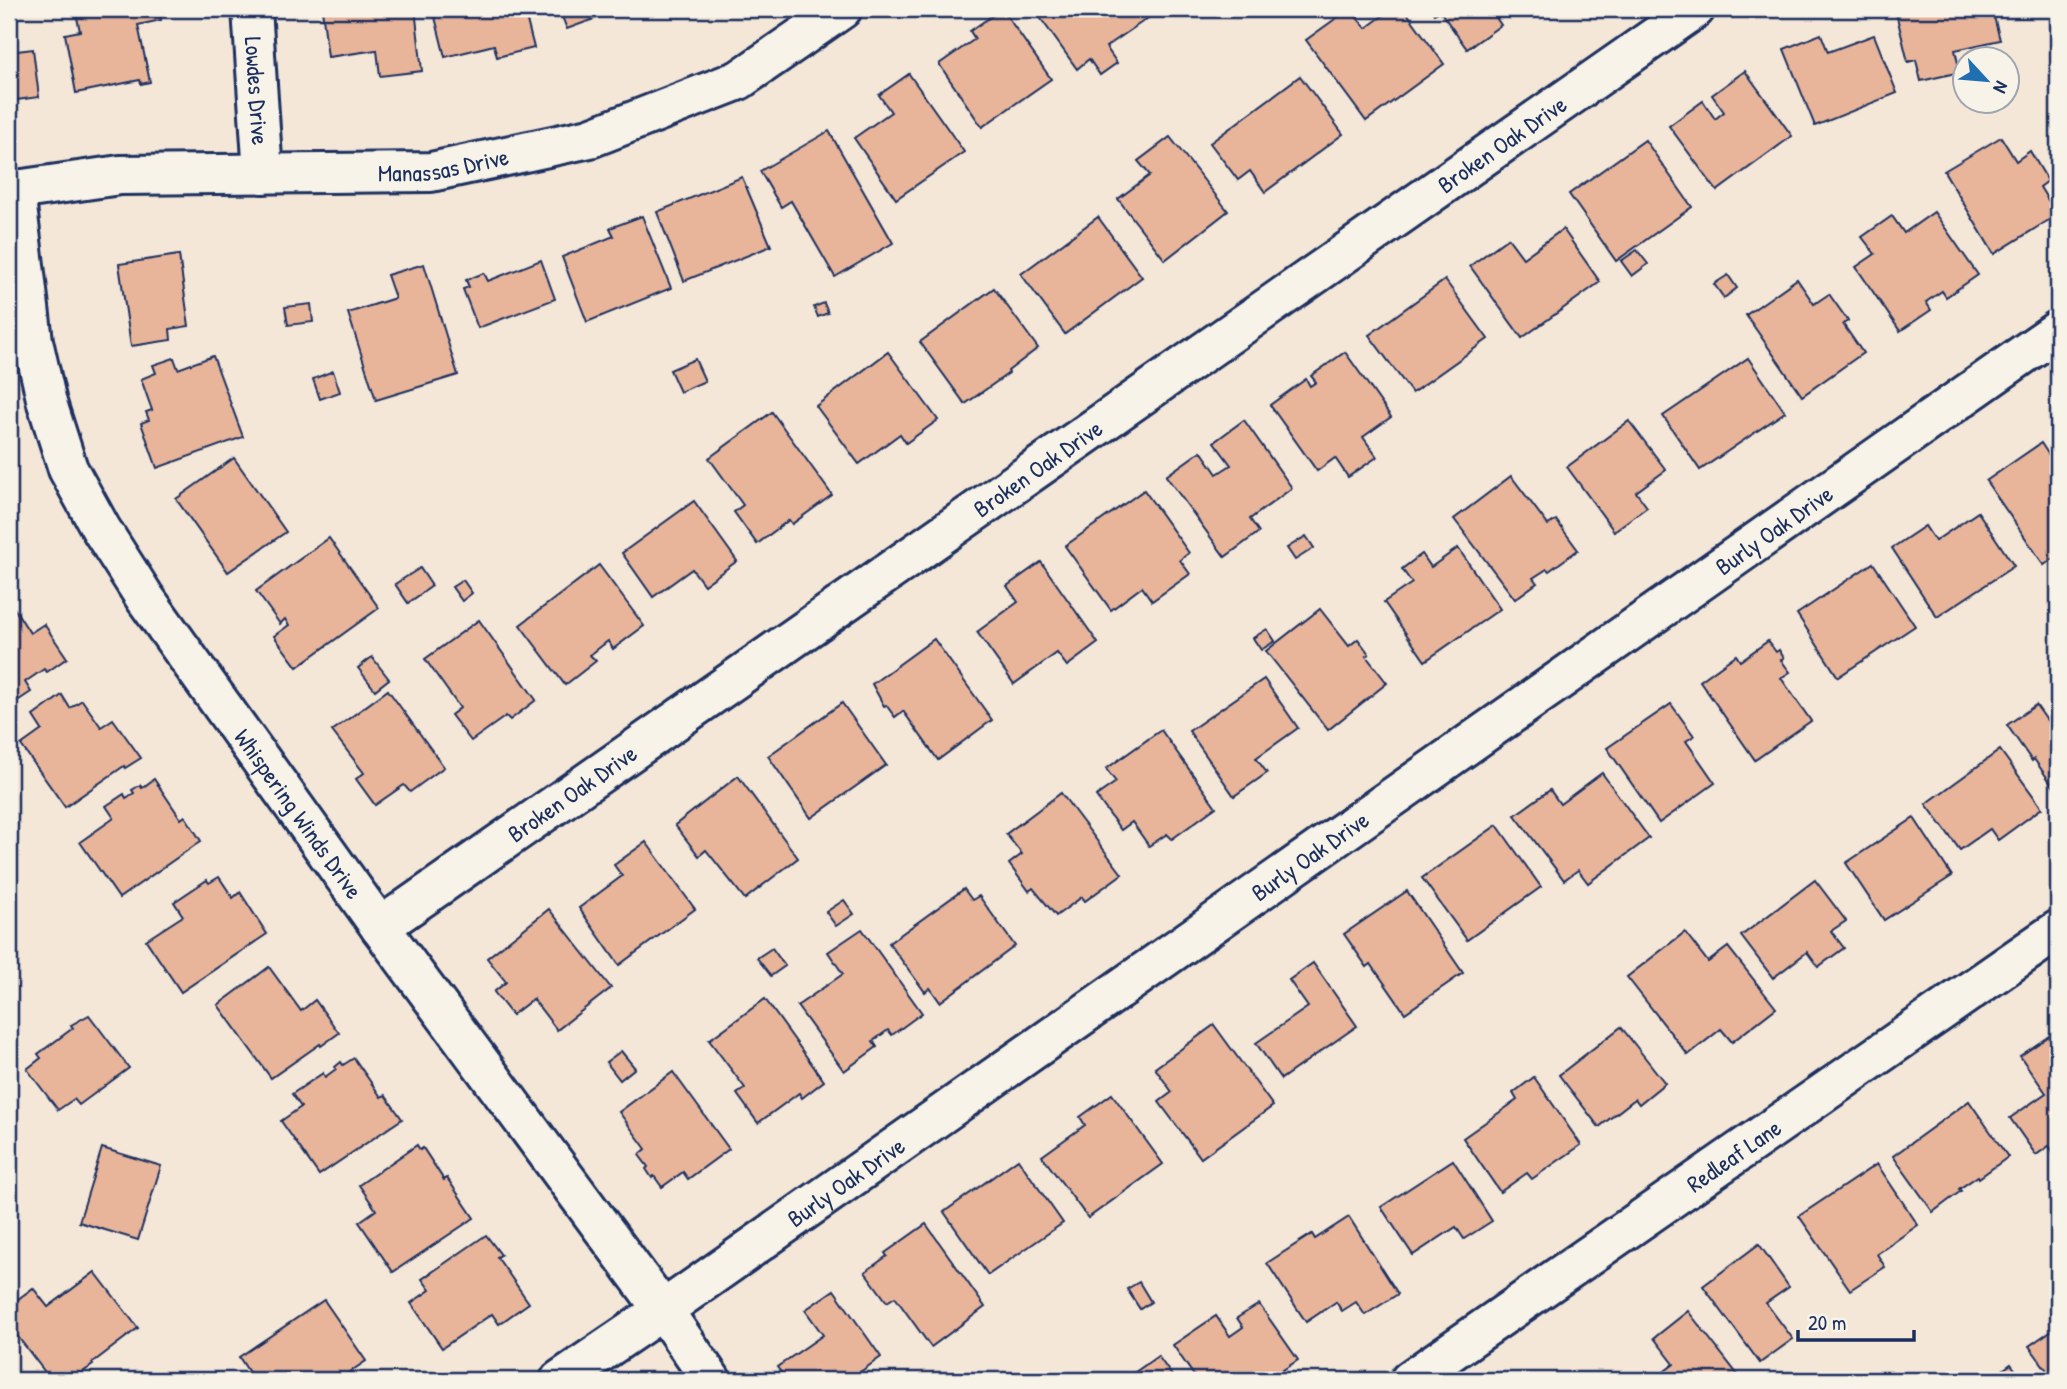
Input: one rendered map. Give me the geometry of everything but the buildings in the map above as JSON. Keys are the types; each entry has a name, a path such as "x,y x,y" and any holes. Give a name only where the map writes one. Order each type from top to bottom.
{"street":[{"name":"Lowdes Drive","path":"252,9 263,174"},
{"name":"Manassas Drive","path":"12,190 120,175 431,172 590,138 739,79 842,9"},
{"name":"Broken Oak Drive","path":"380,927 1695,9"},
{"name":"Whispering Winds Drive","path":"12,190 33,341 47,403 68,469 101,529 145,598 380,927 663,1310 711,1380"},
{"name":"Burly Oak Drive","path":"560,1380 2058,330"},
{"name":"Redleaf Lane","path":"1410,1380 2058,930"}]}
